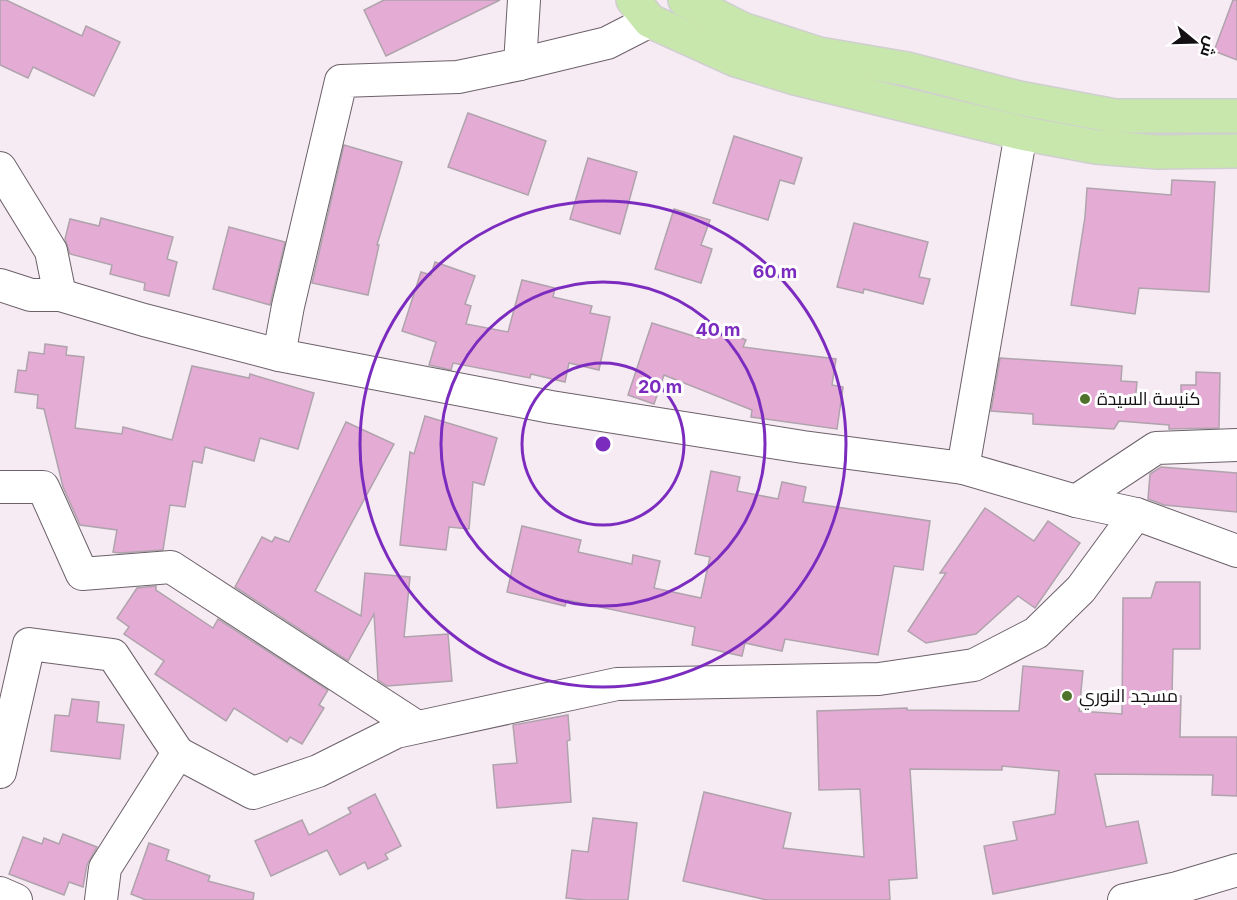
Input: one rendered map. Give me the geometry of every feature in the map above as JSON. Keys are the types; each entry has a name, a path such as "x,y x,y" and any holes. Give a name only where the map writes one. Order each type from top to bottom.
{"main road":[{"path":"685,0 742,29 819,54 907,69 1019,98 1115,116 1237,116"},
{"path":"642,11 736,60 795,78 1021,133 1096,147 1158,152 1237,151"}],"street":[{"path":"520,64 524,0"},
{"path":"279,355 288,306 341,81 458,76 520,64 607,43 642,11"},
{"path":"963,468 1021,133"},
{"path":"0,168 51,252 60,295"},
{"path":"0,285 31,295 60,295 144,320 279,355 562,409 803,447 963,468 1076,501 1136,514 1237,551"},
{"path":"1076,501 1156,448 1237,445"},
{"path":"0,487 43,487 82,574 171,567 417,727"},
{"path":"0,772 29,644 112,655 178,753 253,793 318,771 396,732 616,684 879,679 974,665 1036,633 1081,589 1136,514"},
{"path":"101,900 105,868 178,753"},
{"path":"1124,900 1177,888 1237,870"},
{"path":"0,893 16,900"}],"building":[{"path":"0,0 6,0 82,36 86,26 120,42 94,96 33,67 28,78 0,65"},
{"path":"384,0 500,0 386,56 364,10"},
{"path":"1233,0 1237,0 1237,60 1214,51"},
{"path":"468,113 546,141 528,195 448,167"},
{"path":"734,136 802,158 794,184 780,180 768,220 713,203"},
{"path":"344,145 402,162 377,245 379,245 368,295 312,283"},
{"path":"588,158 637,172 620,234 570,219"},
{"path":"1172,180 1215,182 1209,292 1139,288 1135,314 1071,305 1085,217 1087,188 1171,195"},
{"path":"674,209 710,220 701,245 712,249 701,283 655,269"},
{"path":"101,218 173,237 167,259 177,262 169,296 144,290 145,283 110,274 112,265 70,254 65,239 70,219 99,226"},
{"path":"854,223 928,242 919,277 930,279 923,304 864,289 863,293 837,287"},
{"path":"229,227 285,242 270,305 213,289"},
{"path":"435,262 475,276 465,304 471,306 466,324 508,332 522,280 555,288 553,297 592,306 590,313 610,317 599,370 569,363 565,382 531,374 530,378 453,363 451,370 429,365 436,342 402,331 421,272 431,275"},
{"path":"652,323 703,339 709,325 746,340 743,347 836,359 832,385 843,387 837,429 751,417 752,410 664,375 654,404 628,395"},
{"path":"45,344 67,347 66,355 84,357 75,428 122,434 123,427 172,440 192,366 249,378 250,374 314,393 298,449 260,438 254,461 205,447 202,463 193,461 185,507 170,505 163,550 113,552 117,530 80,525 63,487 44,409 37,408 38,395 15,392 18,370 26,371 29,352 44,354"},
{"path":"1000,358 1122,366 1121,381 1137,382 1135,402 1181,403 1181,385 1196,385 1196,372 1220,373 1219,428 1169,429 1169,425 1119,421 1114,429 1033,424 1033,414 991,411"},
{"path":"425,416 497,438 484,485 473,482 469,529 449,527 446,550 400,545 410,452 414,454"},
{"path":"346,422 394,444 315,591 361,616 365,573 410,577 404,637 448,634 452,681 387,686 378,680 374,614 348,661 235,587 262,537 272,542 275,537 289,542"},
{"path":"1161,467 1237,473 1237,512 1164,505 1148,499 1150,474"},
{"path":"711,471 740,477 737,491 778,499 782,482 806,487 803,502 930,521 923,570 894,566 878,655 785,639 782,651 745,643 742,656 692,645 695,627 567,600 565,606 507,592 522,526 581,540 578,552 632,564 633,555 660,561 654,588 701,598 710,557 695,554"},
{"path":"985,508 1034,541 1048,521 1080,543 1035,608 1018,596 976,634 926,643 908,631 946,573 940,573"},
{"path":"1156,582 1200,582 1200,649 1173,649 1172,696 1181,696 1180,737 1237,737 1237,796 1212,795 1213,775 1095,774 1106,827 1138,821 1147,863 993,894 984,846 1017,840 1013,822 1055,814 1059,771 1002,766 1002,770 910,769 917,878 889,880 890,900 767,900 683,881 704,792 791,813 783,848 864,857 860,789 819,790 817,711 907,708 907,710 1019,711 1023,666 1083,671 1079,711 1122,714 1123,598 1151,598"},
{"path":"156,586 156,590 213,628 218,619 328,690 319,705 324,708 302,744 290,737 287,742 234,708 226,721 155,674 164,661 124,634 129,627 117,618 137,588"},
{"path":"72,699 99,702 97,722 124,725 120,759 51,751 55,715 69,716"},
{"path":"568,715 570,740 567,741 571,802 497,808 493,765 517,763 513,725"},
{"path":"375,794 401,846 385,854 388,859 368,869 365,862 340,875 327,850 271,876 255,841 302,820 309,835 351,813 348,808"},
{"path":"593,818 637,823 628,900 566,898 572,850 588,852"},
{"path":"63,834 97,847 87,865 83,887 69,882 64,895 9,874 23,837 42,844 44,838 59,844"},
{"path":"149,843 169,850 166,860 210,876 208,881 254,893 253,900 146,900 131,894"}],"place":[{"name":"كنيسة السيدة","path":"1085,399"},
{"name":"مسجد النوري","path":"1067,696"}]}
